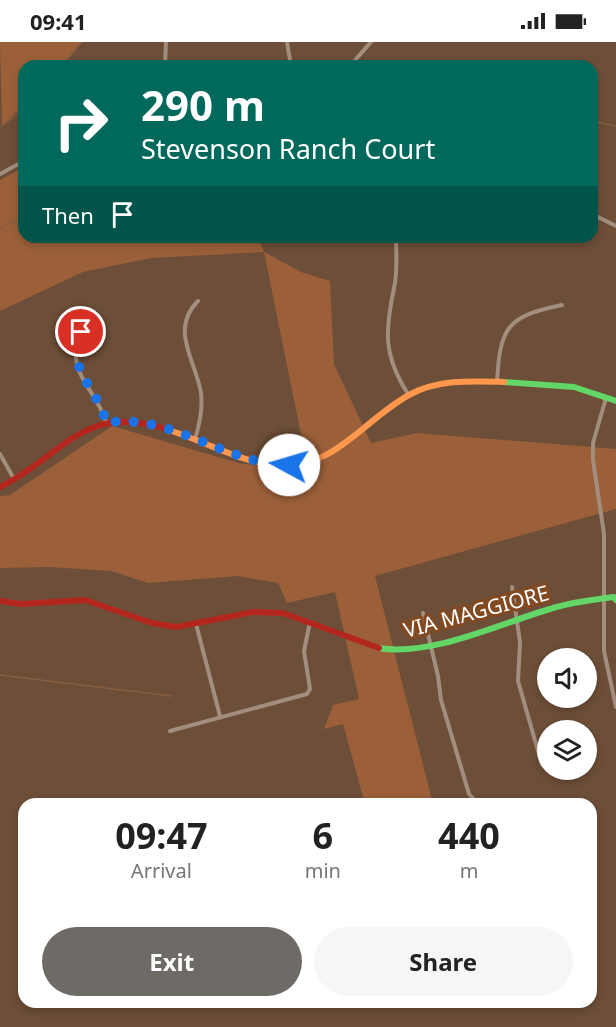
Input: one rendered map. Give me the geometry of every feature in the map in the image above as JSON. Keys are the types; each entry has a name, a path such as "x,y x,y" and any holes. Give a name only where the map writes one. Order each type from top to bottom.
{"street":[{"path":"165,60 166,42"},
{"path":"287,42 290,60"},
{"path":"355,60 371,42"},
{"path":"0,174 18,164"},
{"path":"598,217 616,226"},
{"path":"396,243 394,287 389,306 387,340 394,368 408,394"},
{"path":"195,439 201,419 201,396 184,332 189,313 198,301"},
{"path":"497,382 500,348 509,328 530,312 562,305"},
{"path":"85,318 76,345 77,364 82,378 100,404 106,423"},
{"path":"0,487 75,434 106,423 146,422 267,464 300,464 327,456 348,444 408,394 450,381 561,385 616,401"},
{"path":"606,398 593,442 592,460 604,534 605,659 616,707"},
{"path":"0,454 14,479"},
{"path":"512,587 520,642 518,681 537,748"},
{"name":"VIA MAGGIORE","path":"0,601 18,604 82,599 101,604 147,624 174,627 234,613 254,611 284,613 378,648 398,649 432,645 574,602 616,596"},
{"path":"423,613 432,645 448,725 469,794 473,798"},
{"path":"170,731 307,694 310,689 305,643 310,622"},
{"path":"196,623 220,716"}],"shaded area":[{"path":"0,42 82,42 66,60 18,60 18,111 2,126"},
{"path":"18,170 18,243 260,243 264,252 151,258 83,272 0,311 0,180"},
{"path":"264,252 301,272 330,281 334,364 371,443 417,433 616,449 616,509 375,576 431,798 363,798 343,724 324,729 333,705 359,699 335,592 287,603 278,583 238,576 148,583 111,571 49,567 0,568 0,496 10,495 112,426 242,464 308,469"}],"waterway":[{"path":"66,60 82,42"},
{"path":"0,127 18,114"},
{"path":"598,122 616,126"},
{"path":"0,230 9,222 18,224"},
{"path":"0,675 171,696"}],"traffic: fast":[{"path":"504,382 574,387 616,401"},
{"path":"379,648 421,648 466,637 566,605 614,597 616,600"}],"traffic: slow":[{"path":"166,429 233,455 261,463 296,465 331,452 347,442 392,405 420,390 455,382 504,382"}],"traffic: jam":[{"path":"0,487 93,427 113,423 137,423 166,429"},
{"path":"0,601 21,604 85,600 152,623 176,627 253,612 283,613 379,648"}],"route":[{"path":"81,332 75,352 78,369 97,398 106,423 130,420 154,424 250,459 267,464 289,465"}]}
